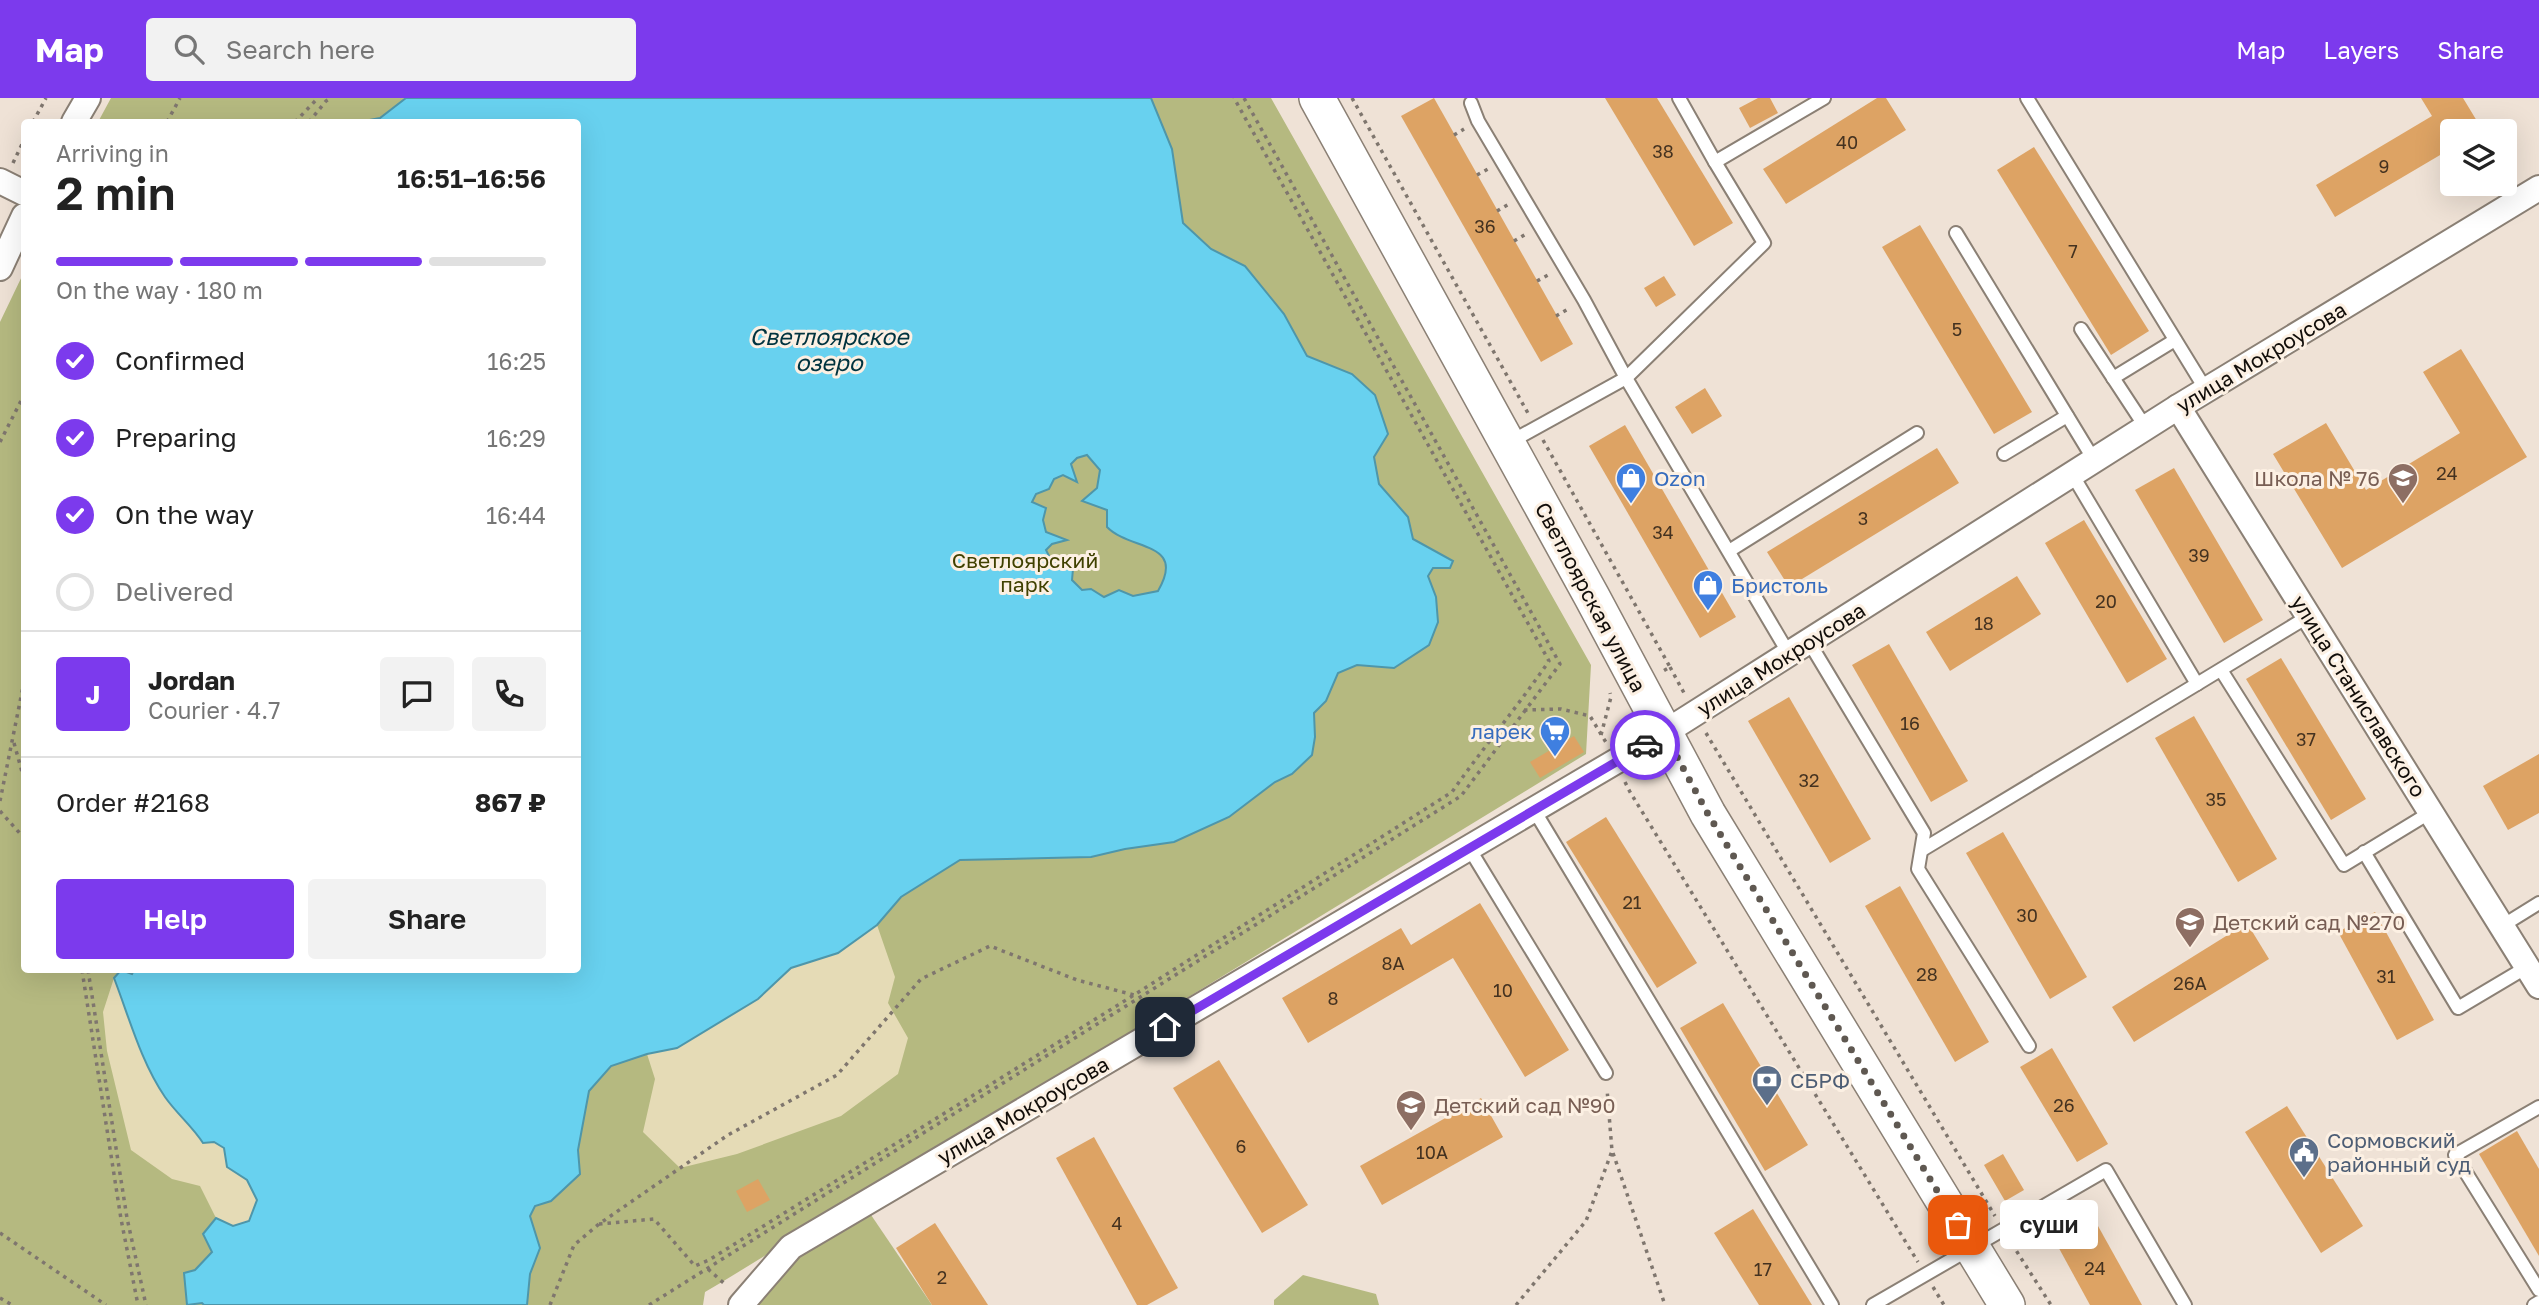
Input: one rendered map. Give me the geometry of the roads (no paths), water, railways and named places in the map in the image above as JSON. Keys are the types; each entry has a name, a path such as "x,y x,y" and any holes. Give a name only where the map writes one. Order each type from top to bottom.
{"main road":[{"name":"Светлоярская улица","path":"1317,98 1708,814 2007,1305"}],"street":[{"path":"76,119 88,98"},
{"path":"0,181 21,192"},
{"name":"улица Мокроусова","path":"741,1305 791,1247 1664,733 2178,407 2539,188"},
{"path":"0,268 21,222"},
{"name":"улица Станиславского","path":"2178,407 2533,976"}],"lane":[{"path":"1507,444 1626,378 1764,243 1679,98"},
{"path":"1716,162 1824,98"},
{"path":"2027,98 2206,390"},
{"path":"1471,103 1478,121 1584,300 1626,378 1729,551 1799,648 1924,833 1919,869 2029,1046"},
{"path":"1956,233 2094,460"},
{"path":"2081,329 2146,428"},
{"path":"2113,378 2175,340"},
{"path":"2004,454 2067,416"},
{"path":"1729,551 1917,433"},
{"path":"2072,474 2197,684"},
{"path":"1922,850 2309,617"},
{"path":"2221,670 2344,865 2431,812"},
{"path":"1534,810 1832,1305"},
{"path":"1469,848 1606,1073"},
{"path":"2364,852 2458,1008 2533,976"},
{"path":"2502,926 2539,903"},
{"path":"2539,1107 2455,1155 2539,1290"},
{"path":"1873,1305 2106,1170 2185,1305"},
{"path":"2534,1305 2539,1302"}],"water":[{"name":"Светлоярское озеро","path":"406,98 1151,98 1172,149 1183,223 1211,249 1245,266 1284,314 1307,356 1352,374 1375,395 1388,434 1374,457 1379,484 1408,517 1413,539 1453,561 1450,568 1433,568 1428,576 1436,597 1438,622 1429,645 1394,668 1357,665 1338,673 1326,701 1314,713 1315,737 1312,755 1292,774 1275,782 1229,817 1174,842 1091,857 960,860 901,897 877,925 838,953 791,968 758,999 677,1048 647,1054 611,1066 589,1091 578,1150 580,1174 551,1201 535,1206 530,1216 540,1248 530,1274 527,1305 187,1305 184,1273 195,1270 212,1252 203,1234 216,1218 233,1226 249,1221 257,1200 247,1180 227,1167 224,1148 214,1142 203,1143 157,1083 142,1054 114,978 118,973 581,973 581,119 375,119","holes":["1087,455 1100,470 1097,488 1082,501 1107,510 1107,527 1117,535 1152,549 1161,555 1166,563 1165,575 1158,591 1133,596 1119,590 1104,597 1091,589 1082,590 1072,580 1073,569 1066,561 1060,564 1051,560 1046,550 1052,544 1067,540 1046,532 1043,520 1046,508 1032,502 1036,494 1049,489 1054,479 1063,475 1077,482 1071,464 1077,458"]}],"place":[{"name":"Ozon","path":"1631,505"},
{"name":"Школа № 76","path":"2403,505"},
{"name":"Бристоль","path":"1708,612"},
{"name":"ларек","path":"1555,758"},
{"name":"Детский сад №270","path":"2190,949"},
{"name":"СБРФ","path":"1767,1107"},
{"name":"Детский сад №90","path":"1411,1132"},
{"name":"Сормовский районный суд","path":"2304,1179"},
{"name":"суши","path":"1958,1225"}],"park label":[{"name":"Светлоярский парк","path":"1025,572"}]}
